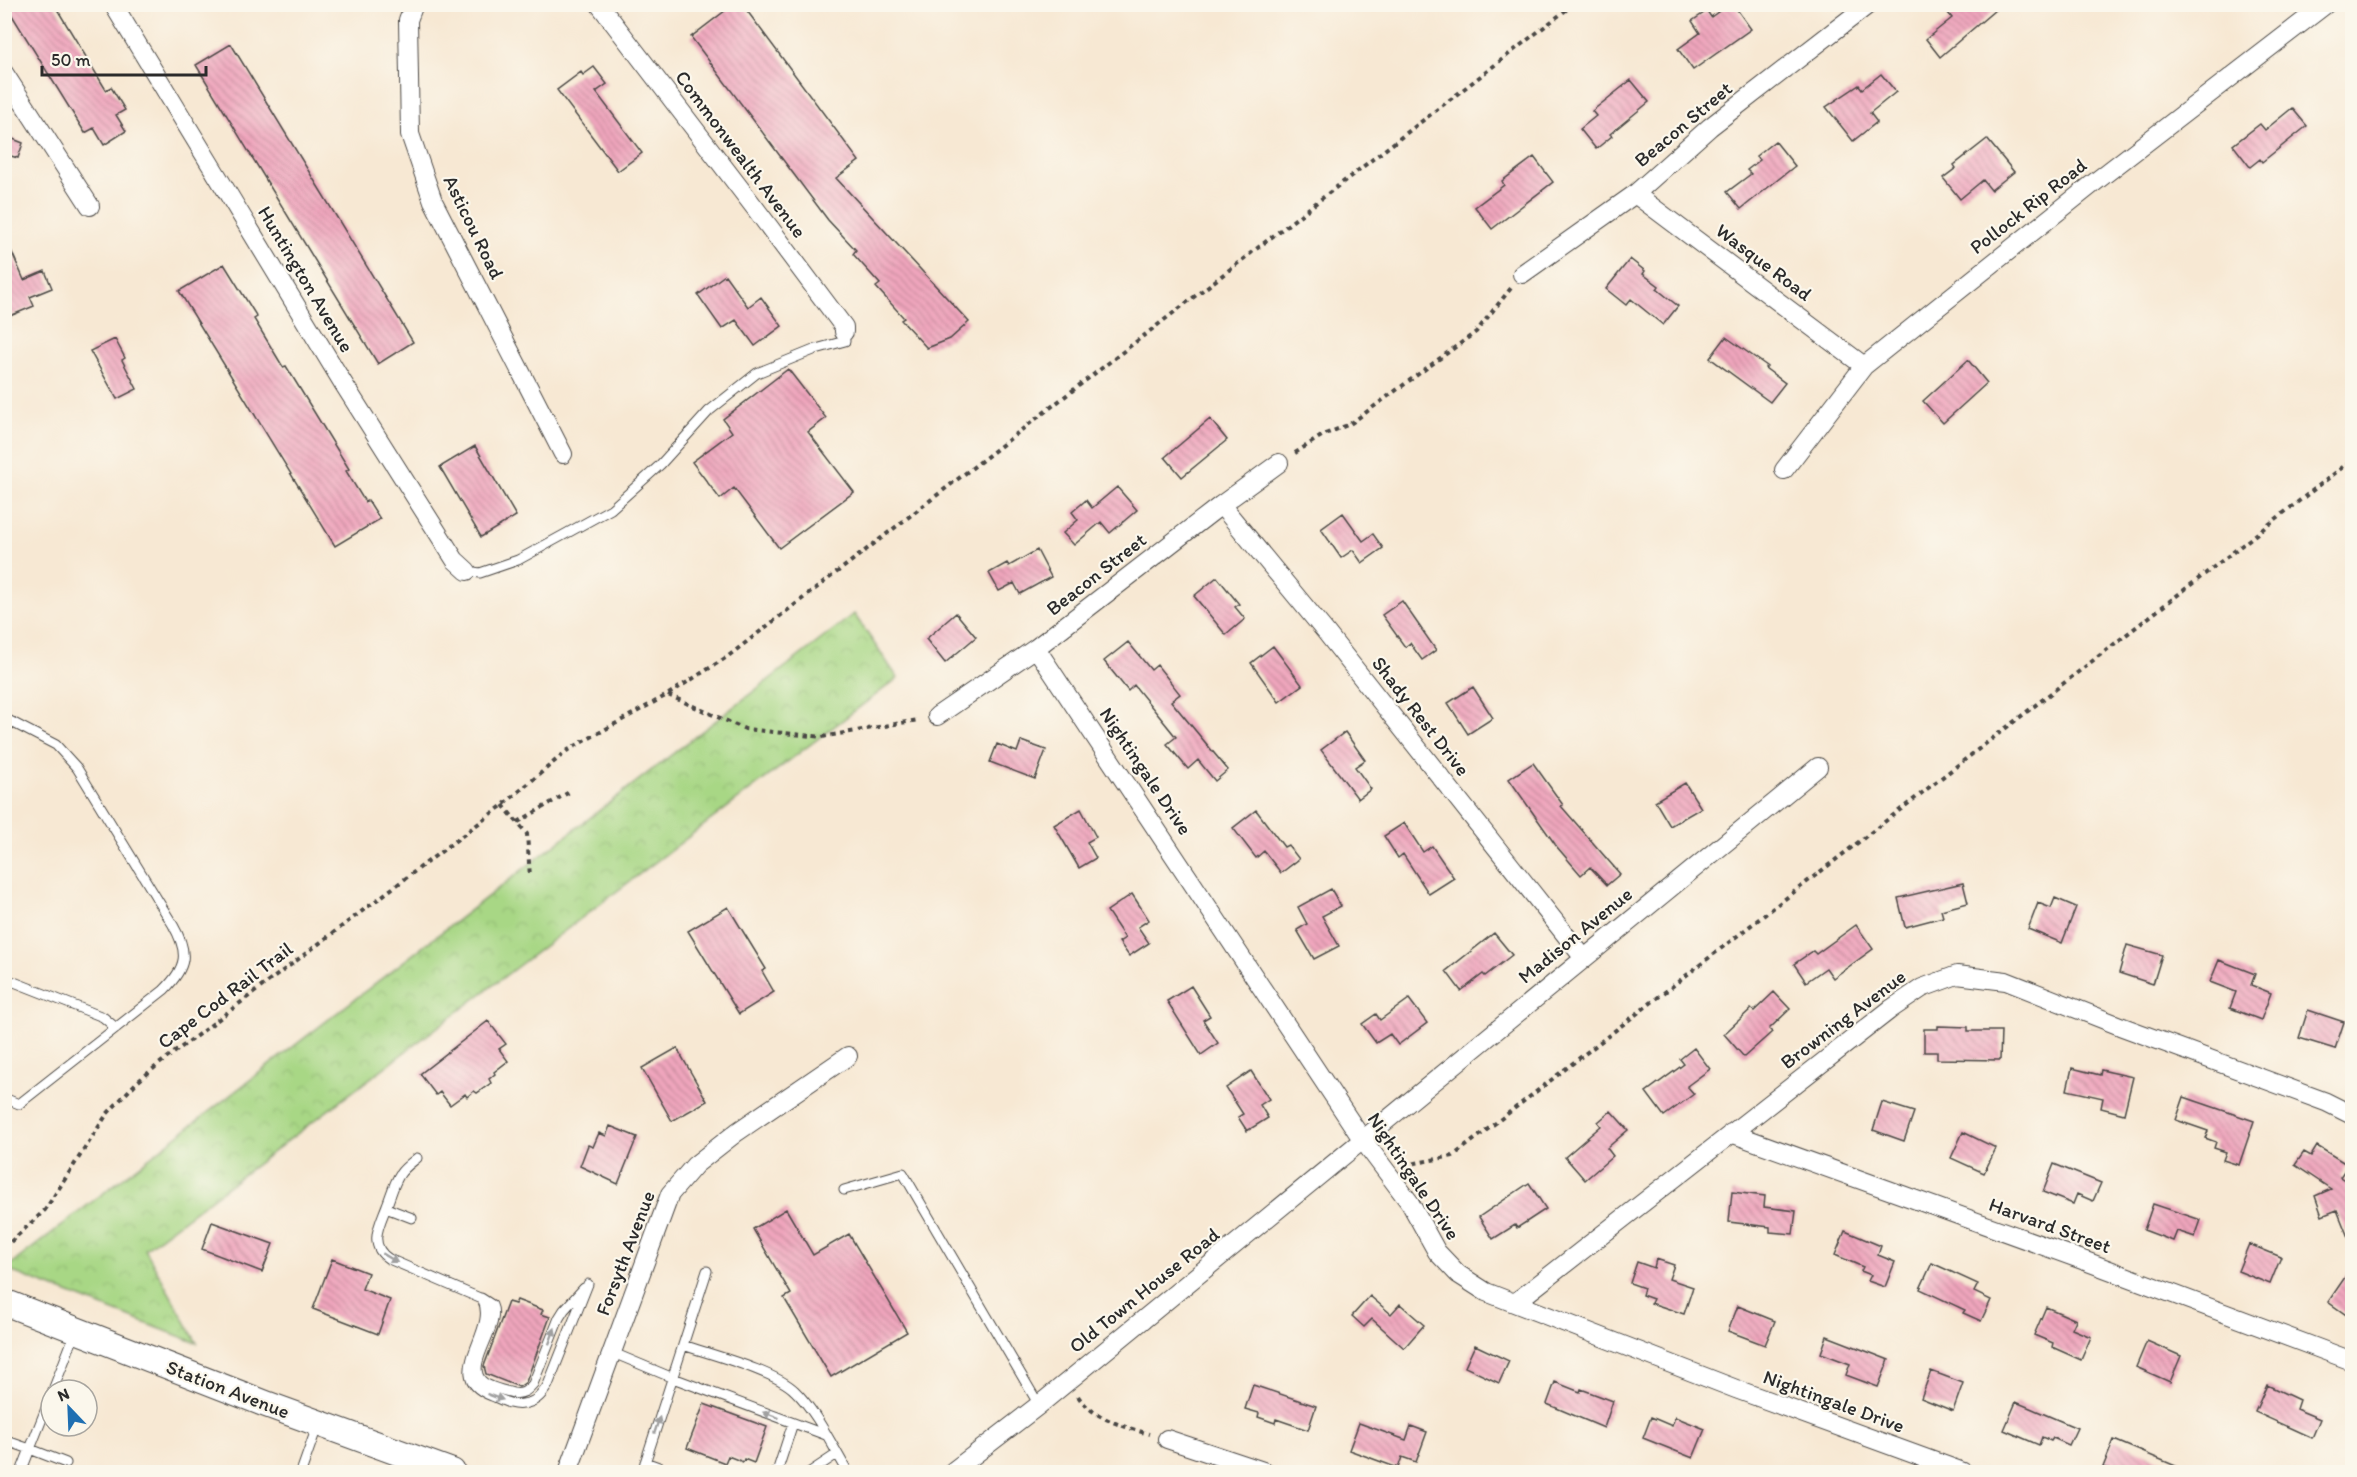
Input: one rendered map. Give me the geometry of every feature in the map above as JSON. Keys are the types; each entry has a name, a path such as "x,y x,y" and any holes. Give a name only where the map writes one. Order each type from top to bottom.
{"main road":[{"name":"Station Avenue","path":"4,1302 452,1473"}],"street":[{"name":"Huntington Avenue","path":"113,4 343,382 455,560 467,571"},
{"name":"Asticou Road","path":"414,4 408,20 410,134 433,201 563,454"},
{"name":"Commonwealth Avenue","path":"599,4 762,217 844,327 844,332"},
{"name":"Beacon Street","path":"1522,274 1635,194 1710,127 1869,4"},
{"name":"Pollock Rip Road","path":"1784,470 1864,366 2326,4"},
{"path":"4,73 90,206"},
{"name":"Wasque Road","path":"1635,194 1864,366"},
{"name":"Beacon Street","path":"937,716 1036,648 1279,463"},
{"name":"Shady Rest Drive","path":"1221,505 1325,631 1583,957"},
{"name":"Nightingale Drive","path":"1036,648 1362,1139 1410,1203 1437,1252 1458,1274 1486,1292 1736,1389 1963,1473"},
{"name":"Madison Avenue","path":"1362,1139 1818,767"},
{"name":"Browning Avenue","path":"1516,1302 1891,1008 1922,988 1958,975 2006,981 2326,1102 2352,1114"},
{"name":"Forsyth Avenue","path":"568,1473 670,1194 695,1165 737,1132 848,1056"},
{"name":"Harvard Street","path":"1731,1132 2352,1361"},
{"name":"Old Town House Road","path":"952,1473 1039,1405 1362,1139"},
{"path":"1167,1439 1266,1473"}],"lane":[{"path":"467,571 480,573 518,560 611,509 660,465 709,411 756,373 845,340 844,332"},
{"path":"4,718 56,745 77,768 182,943 184,962 174,981 20,1104 4,1098"},
{"path":"4,978 103,1017 116,1028"},
{"path":"417,1158 400,1174 376,1232 378,1248 383,1255 479,1297 492,1305 495,1316 477,1365 483,1383 516,1394 522,1393 533,1384 564,1310 588,1284 548,1385 537,1400 519,1405 484,1394 470,1377 470,1364 487,1313 486,1306 479,1297"},
{"path":"844,1190 903,1173 1039,1405"},
{"path":"386,1208 412,1218"},
{"path":"642,1473 707,1271"},
{"path":"58,1378 77,1330"},
{"path":"683,1345 777,1378 795,1390 807,1405 848,1473"},
{"path":"611,1352 673,1378 826,1435"},
{"path":"301,1473 318,1423"},
{"path":"777,1473 793,1423"},
{"path":"21,1473 39,1426"},
{"path":"4,1440 66,1463"},
{"path":"810,1473 837,1454"},
{"path":"645,1462 672,1473"}],"path":[{"name":"Cape Cod Rail Trail","path":"5,1248 45,1210 107,1114 136,1083 210,1024 504,804 568,750 667,695 728,657 1574,4"},
{"path":"1279,463 1323,435 1350,424 1476,332 1522,274"},
{"path":"1384,1168 1453,1156 2352,460"},
{"path":"667,695 745,729 822,737 937,716"},
{"path":"518,822 571,791"},
{"path":"504,804 527,834 530,877"},
{"path":"1068,1381 1084,1406 1121,1426 1167,1439"}],"green space":[{"path":"854,614 898,678 145,1249 197,1343 5,1269"}],"building":[{"path":"5,4 54,4 106,90 111,87 125,110 116,115 126,131 104,145 94,128 85,133"},
{"path":"734,4 742,4 859,161 836,178 969,322 950,339 927,348 901,320 904,318 876,287 880,284 853,254 856,250 828,220 691,37"},
{"path":"1729,4 1733,4 1751,29 1693,70 1678,49 1700,33 1692,21 1707,11 1711,17"},
{"path":"1941,4 2002,4 1940,57 1926,39 1952,18"},
{"path":"231,44 413,342 378,364 196,65"},
{"path":"594,67 607,84 596,92 642,153 618,171 557,90 581,72 583,75"},
{"path":"1881,74 1896,92 1870,113 1877,122 1853,141 1826,107 1859,85 1862,89"},
{"path":"1631,80 1649,102 1610,134 1612,136 1596,149 1580,129 1596,116 1592,111"},
{"path":"2292,108 2307,126 2262,162 2260,159 2250,167 2233,145 2260,124 2265,130"},
{"path":"8,137 23,143 18,158 4,154"},
{"path":"1987,139 2014,172 1991,190 1983,180 1960,199 1943,178 1956,168 1954,165"},
{"path":"1775,141 1795,166 1741,209 1727,192 1751,174 1747,170 1760,160 1756,156"},
{"path":"1534,157 1553,182 1492,229 1475,207 1504,185 1502,181"},
{"path":"4,234 24,280 45,271 52,288 30,297 34,306 10,316 4,302"},
{"path":"1630,259 1645,271 1643,274 1659,286 1657,289 1678,306 1663,325 1631,299 1626,305 1606,289"},
{"path":"224,264 257,317 254,319 283,367 286,366 349,469 346,471 365,502 368,500 380,519 335,546 179,291"},
{"path":"725,275 748,307 761,297 782,326 755,346 736,320 722,329 698,295"},
{"path":"1726,337 1767,366 1765,368 1785,383 1770,402 1710,358"},
{"path":"115,339 125,358 122,360 137,389 117,399 90,351"},
{"path":"1968,360 1987,383 1943,423 1923,401"},
{"path":"788,369 826,418 808,432 854,492 779,548 734,488 720,499 692,462 732,432 723,419"},
{"path":"1210,419 1227,440 1182,477 1165,457"},
{"path":"475,446 516,516 481,537 440,467"},
{"path":"1117,487 1137,510 1110,533 1101,522 1074,545 1063,533 1078,520 1072,512 1086,500 1092,508"},
{"path":"1343,513 1363,541 1373,534 1383,548 1362,563 1353,550 1341,558 1321,529"},
{"path":"1037,550 1051,577 1020,594 1014,583 999,591 989,573 1007,563 1009,566"},
{"path":"1217,577 1239,604 1235,607 1245,619 1226,635 1194,596"},
{"path":"1402,601 1436,650 1422,660 1410,643 1405,647 1382,615"},
{"path":"956,613 976,637 945,663 926,639"},
{"path":"1128,642 1151,670 1157,665 1180,694 1171,701 1228,770 1215,781 1198,760 1188,769 1167,744 1176,737 1134,685 1128,691 1104,661"},
{"path":"1273,646 1302,685 1279,702 1251,663"},
{"path":"1473,687 1493,718 1468,734 1448,703"},
{"path":"1345,732 1365,760 1355,767 1371,789 1358,799 1321,750"},
{"path":"1021,741 1046,750 1035,779 990,762 997,744 1017,752"},
{"path":"1533,763 1563,805 1561,806 1620,874 1607,885 1590,867 1581,875 1557,847 1509,779"},
{"path":"1685,783 1701,808 1670,826 1655,801"},
{"path":"1081,809 1096,837 1087,842 1096,858 1079,868 1054,825"},
{"path":"1256,810 1284,847 1288,845 1299,859 1281,873 1264,851 1256,858 1233,828"},
{"path":"1404,823 1423,852 1432,846 1454,878 1429,894 1403,854 1398,858 1384,836"},
{"path":"1963,883 1968,903 1941,910 1943,917 1905,927 1898,898"},
{"path":"1331,889 1341,906 1322,916 1339,946 1314,959 1297,930 1307,924 1298,907"},
{"path":"1132,894 1149,920 1138,927 1149,943 1129,956 1119,942 1125,938 1107,911"},
{"path":"2055,898 2076,907 2062,943 2028,929 2038,903 2051,908"},
{"path":"728,907 766,969 762,971 774,992 739,1014 688,931"},
{"path":"1856,925 1873,949 1833,978 1826,968 1806,982 1794,964 1813,951 1816,954"},
{"path":"1494,933 1512,955 1461,991 1446,971"},
{"path":"2127,945 2162,955 2153,984 2119,973"},
{"path":"2219,960 2255,974 2251,985 2271,993 2261,1020 2230,1008 2236,992 2210,982"},
{"path":"1191,986 1210,1016 1203,1020 1218,1043 1201,1055 1167,1001"},
{"path":"1774,992 1790,1009 1769,1029 1772,1032 1744,1057 1724,1034"},
{"path":"1409,999 1427,1023 1398,1045 1390,1034 1376,1043 1362,1024 1376,1014 1380,1020"},
{"path":"2308,1010 2344,1022 2335,1049 2299,1038"},
{"path":"488,1021 506,1044 499,1049 508,1061 494,1072 495,1074 489,1079 491,1083 477,1093 474,1091 467,1097 465,1094 450,1105 440,1092 436,1095 420,1074"},
{"path":"1938,1026 1968,1027 1968,1031 2001,1031 2000,1060 1937,1059 1937,1052 1924,1052 1924,1029 1938,1029"},
{"path":"677,1048 707,1101 672,1121 642,1068"},
{"path":"1694,1048 1710,1069 1687,1086 1694,1094 1664,1116 1646,1092 1684,1064 1680,1059"},
{"path":"2072,1068 2100,1075 2101,1070 2133,1077 2124,1114 2101,1108 2103,1098 2067,1090"},
{"path":"1251,1071 1269,1099 1260,1105 1268,1118 1247,1131 1238,1117 1243,1114 1226,1088"},
{"path":"2184,1097 2254,1121 2239,1165 2223,1160 2226,1152 2214,1148 2216,1142 2205,1138 2208,1131 2176,1120"},
{"path":"1882,1102 1914,1112 1904,1141 1873,1130"},
{"path":"1611,1111 1628,1130 1607,1148 1613,1156 1585,1180 1565,1157 1601,1126 1598,1122"},
{"path":"610,1126 637,1137 618,1184 580,1166 588,1145 593,1147 599,1133 606,1136"},
{"path":"1963,1132 1996,1148 1984,1173 1951,1158"},
{"path":"2317,1146 2348,1165 2340,1177 2349,1183 2347,1186 2352,1193 2352,1247 2337,1210 2322,1216 2315,1196 2331,1189 2295,1165 2304,1152 2311,1156"},
{"path":"2054,1164 2101,1183 2093,1201 2077,1194 2073,1204 2043,1192"},
{"path":"1529,1183 1546,1209 1517,1228 1515,1225 1493,1239 1479,1217"},
{"path":"1732,1192 1765,1196 1764,1207 1796,1211 1793,1234 1770,1232 1770,1227 1729,1222"},
{"path":"2153,1204 2201,1220 2195,1237 2177,1231 2173,1241 2144,1230"},
{"path":"786,1209 813,1255 849,1234 907,1332 831,1377 784,1298 791,1294 753,1229"},
{"path":"212,1222 273,1244 262,1272 202,1249"},
{"path":"1845,1231 1881,1246 1878,1255 1895,1262 1885,1287 1868,1281 1871,1275 1861,1271 1863,1267 1835,1255"},
{"path":"2249,1244 2281,1257 2270,1284 2238,1271"},
{"path":"332,1259 368,1273 362,1289 390,1300 378,1334 313,1309"},
{"path":"1656,1259 1674,1265 1669,1279 1693,1287 1684,1314 1651,1303 1653,1299 1642,1295 1644,1288 1630,1283 1637,1262 1654,1268"},
{"path":"1932,1263 1978,1284 1974,1292 1991,1300 1981,1321 1963,1313 1965,1310 1920,1289"},
{"path":"2352,1267 2352,1319 2328,1302"},
{"path":"1370,1296 1391,1314 1400,1304 1424,1325 1404,1348 1372,1319 1364,1327 1352,1316"},
{"path":"517,1300 543,1310 541,1314 550,1317 526,1382 519,1387 486,1374 484,1366 508,1302 515,1304"},
{"path":"1738,1306 1775,1321 1765,1345 1728,1331"},
{"path":"2046,1307 2076,1320 2072,1329 2091,1337 2081,1360 2052,1347 2053,1343 2034,1335"},
{"path":"1827,1336 1889,1360 1878,1387 1846,1375 1850,1364 1821,1353"},
{"path":"2147,1341 2181,1356 2170,1382 2136,1367"},
{"path":"1475,1345 1509,1361 1499,1383 1465,1367"},
{"path":"1931,1371 1963,1383 1953,1411 1921,1398"},
{"path":"1555,1382 1613,1401 1604,1428 1547,1404"},
{"path":"1253,1385 1316,1406 1308,1430 1276,1419 1275,1423 1258,1417 1259,1413 1245,1409"},
{"path":"2267,1385 2299,1400 2296,1409 2320,1419 2312,1438 2255,1412"},
{"path":"2016,1402 2077,1428 2069,1445 2053,1438 2051,1441 2042,1437 2039,1445 2004,1430"},
{"path":"704,1404 767,1427 754,1463 744,1459 743,1462 728,1456 725,1463 687,1448"},
{"path":"1651,1417 1672,1426 1675,1417 1705,1429 1693,1458 1643,1438"},
{"path":"1359,1423 1406,1440 1411,1426 1427,1432 1416,1462 1402,1457 1398,1468 1349,1450"},
{"path":"2114,1440 2190,1473 2116,1473 2103,1467"}]}
